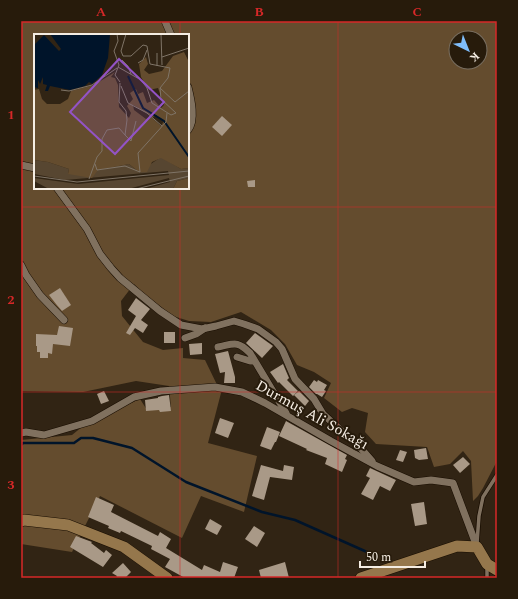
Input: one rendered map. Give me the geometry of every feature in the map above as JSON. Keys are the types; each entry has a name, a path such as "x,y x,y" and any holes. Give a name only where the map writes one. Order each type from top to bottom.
{"street":[{"path":"165,21 171,34"},
{"path":"189,91 192,103 191,126 189,129"},
{"path":"21,165 34,168"},
{"path":"58,189 87,229 100,254 111,268 120,278 160,311 182,325 202,329 234,321 258,329 276,342 282,349 295,379 314,399 323,414 358,445 377,466"},
{"path":"21,266 40,295 64,320"},
{"path":"185,338 196,334 205,328"},
{"path":"218,347 236,344 243,346 250,353 287,415"},
{"path":"237,357 254,361"},
{"name":"Durmuş Ali Sokağı","path":"21,433 26,432 44,435 92,420 134,397 161,391 215,387 242,392 265,402 377,466 414,482 431,480 453,483 477,548"},
{"path":"21,521 24,520 68,525 124,547 167,578"},
{"path":"361,578 457,546 477,548 487,564 497,570"}],"lane":[{"path":"477,548 478,516 483,497 497,475"},
{"path":"487,564 487,578"}],"shaded area":[{"path":"21,21 497,21 497,461 483,488 473,501 471,461 463,451 450,464 434,467 427,447 376,444 365,432 368,413 352,408 342,412 324,398 331,383 314,372 297,365 285,344 271,330 241,312 211,322 189,321 173,316 143,293 134,284 121,301 122,316 143,342 163,350 183,348 183,358 205,360 221,393 208,443 257,456 244,512 201,496 182,538 100,496 72,552 21,544 21,440 72,435 88,422 140,399 147,410 171,407 169,386 136,381 83,392 21,391"}],"building":[{"path":"222,116 232,125 222,136 212,127"},
{"path":"255,180 255,187 248,187 247,181"},
{"path":"60,288 71,305 62,311 49,295"},
{"path":"136,298 150,309 141,320 148,325 143,333 135,328 130,335 126,333 136,316 128,310"},
{"path":"59,326 73,328 70,346 53,344 52,354 48,353 48,358 40,358 40,352 37,352 36,346 36,334 57,335"},
{"path":"164,332 175,332 175,343 164,343"},
{"path":"255,333 273,346 262,358 246,343"},
{"path":"202,343 202,354 190,355 189,344"},
{"path":"228,351 235,377 235,383 224,383 225,372 220,373 215,354"},
{"path":"283,364 289,378 287,380 298,391 293,396 279,382 278,383 270,372"},
{"path":"314,380 317,382 318,380 327,385 324,390 326,391 322,397 316,394 309,387"},
{"path":"104,391 109,401 101,404 97,394"},
{"path":"299,391 309,401 305,406 294,395"},
{"path":"169,395 171,411 146,411 145,400"},
{"path":"220,418 234,423 228,438 215,433"},
{"path":"286,421 347,455 345,459 347,460 342,472 325,464 327,458 306,450 307,449 279,436"},
{"path":"267,427 280,432 271,450 260,446"},
{"path":"426,448 428,459 419,460 415,458 414,450"},
{"path":"400,450 407,452 403,462 396,460"},
{"path":"463,457 470,464 460,473 453,465"},
{"path":"261,465 283,471 284,465 294,467 292,480 270,477 264,500 252,496"},
{"path":"370,468 396,480 390,491 380,486 373,500 361,494 370,478 366,476"},
{"path":"96,497 114,505 111,512 158,536 160,532 171,539 166,548 202,570 204,565 220,572 223,562 238,567 234,578 185,578 165,567 170,559 151,549 152,546 121,531 120,533 108,528 109,526 88,517"},
{"path":"424,502 427,524 415,526 411,504"},
{"path":"210,519 222,526 217,535 205,529"},
{"path":"254,526 265,533 257,547 245,539"},
{"path":"76,536 92,542 91,543 104,553 106,550 112,555 103,567 70,547"},
{"path":"285,562 289,578 261,578 259,570"},
{"path":"123,563 131,572 125,578 116,578 117,576 112,573"}],"waterway":[{"path":"21,445 23,443 74,443 81,438 93,438 132,448 186,482 262,512 295,520 367,552"}]}
